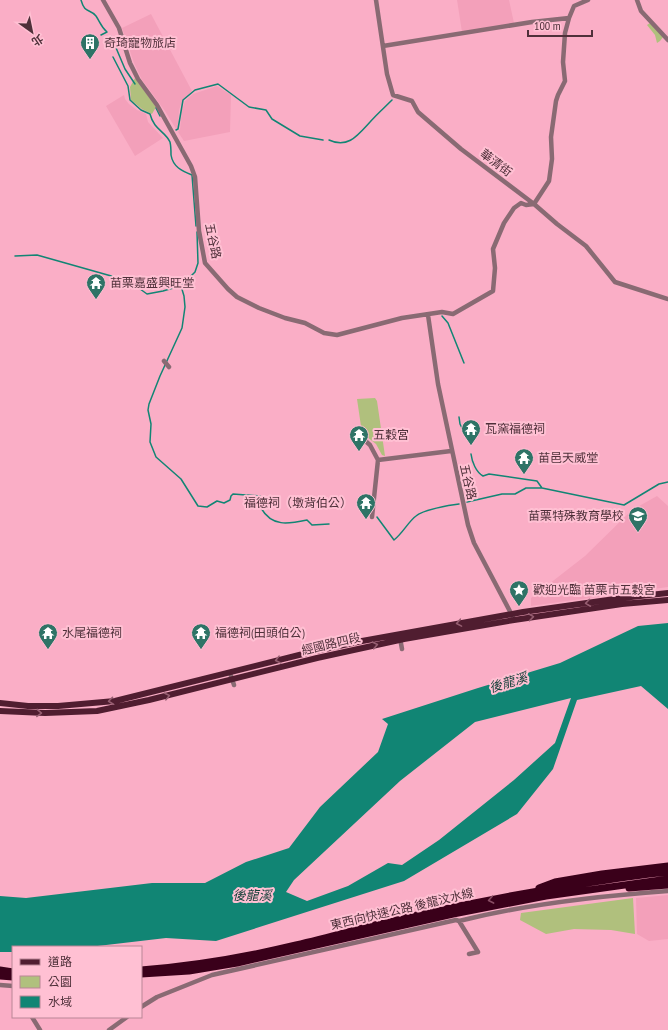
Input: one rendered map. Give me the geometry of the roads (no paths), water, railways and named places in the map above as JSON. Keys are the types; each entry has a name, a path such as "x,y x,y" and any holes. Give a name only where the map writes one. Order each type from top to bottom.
{"highway":[{"path":"532,892 545,885 555,882 602,874 668,866"},
{"name":"東西向快速公路 後龍汶水線","path":"142,970 235,958 296,945 406,917 532,892 668,872"},
{"name":"東西向快速公路 後龍汶水線","path":"142,974 188,971 237,963 453,914 546,896 668,879"},
{"path":"546,896 560,897 668,885"},
{"path":"0,970 12,972"},
{"path":"0,976 12,977"}],"main road":[{"name":"經國路四段","path":"0,711 45,713 97,711 149,700 232,679 311,652 622,598 668,593"},
{"name":"經國路四段","path":"513,617 668,600"},
{"name":"經國路四段","path":"0,703 28,706 58,706 115,701 232,679"}],"street":[{"name":"五谷路","path":"103,0 119,28 130,63 138,79 157,105 191,166 195,177 199,231 205,263 237,297 258,308 285,318 305,323 324,333 337,335 402,318 442,312 453,314 493,291 495,268 493,249 500,230 514,208 521,203 526,205 534,204"},
{"name":"華清街","path":"376,0 387,74 393,95 412,101 418,112 461,149 534,204 586,246 614,282 668,299"},
{"path":"534,204 549,181 552,160 551,137 556,101 565,81 565,33 574,6 588,0"},
{"path":"637,0 642,11 668,40"},
{"path":"383,46 532,22 569,18"},
{"name":"五谷路","path":"428,315 438,384 451,451 468,525 472,537 513,617"},
{"path":"164,361 169,367"},
{"path":"354,431 370,445 378,460 372,517"},
{"path":"378,460 451,451"},
{"path":"400,637 402,649"},
{"path":"142,1006 157,997 212,975 456,920 459,921 492,912 556,902 668,890"},
{"path":"459,921 478,952 469,954"},
{"path":"0,985 12,986"},
{"path":"33,1018 40,1030"},
{"path":"109,1030 126,1018"}],"water":[{"name":"後龍溪","path":"668,623 668,709 641,686 577,700 553,769 517,814 404,881 216,941 166,938 98,946 12,946 12,952 0,952 0,896 26,898 152,883 205,883 246,862 289,848 320,807 378,752 388,724 382,719 560,663 638,626","holes":["571,698 555,743 514,780 439,840 402,865 388,863 348,886 307,901 286,892 294,880 400,781 475,722"]}],"waterway":[{"path":"81,0 84,7 96,16 107,32 101,35"},
{"path":"111,36 125,69 135,84"},
{"path":"113,57 128,86 130,100 141,110 150,114 154,124 168,138 171,147 172,159 176,166 192,175 196,226"},
{"path":"176,130 178,129 183,100 195,90 218,84 249,107 266,110 272,119 300,136 323,140"},
{"path":"329,140 342,143 347,142 357,136 392,100"},
{"path":"156,108 160,116"},
{"path":"197,232 198,263 195,272 181,286 185,307 182,328 149,404 148,410 151,424 150,442 156,457 181,479 198,506 207,507 217,501 224,503 230,500 233,494 260,496 264,500 261,508 265,514 275,521 287,523 307,520 312,525 329,524"},
{"path":"15,256 37,255 129,281 147,294 180,286"},
{"path":"442,316 448,323 464,363"},
{"path":"459,417 462,428"},
{"path":"471,454 472,460 478,472 483,476 489,474 537,481 542,488"},
{"path":"467,502 502,494 515,494 526,488 542,488 624,505 659,484 668,482"},
{"path":"377,517 394,540 413,518 419,514 436,508 459,504"}],"place":[{"name":"奇琦寵物旅店","path":"90,60"},
{"name":"苗栗嘉盛興旺堂","path":"96,300"},
{"name":"瓦窯福德祠","path":"471,446"},
{"name":"五穀宮","path":"359,452"},
{"name":"苗邑天威堂","path":"524,475"},
{"name":"福德祠（墩背伯公）","path":"366,520"},
{"name":"苗栗特殊教育學校","path":"638,533"},
{"name":"歡迎光臨 苗栗市五穀宮","path":"519,607"},
{"name":"水尾福德祠","path":"48,650"},
{"name":"福德祠(田頭伯公)","path":"201,650"}]}
